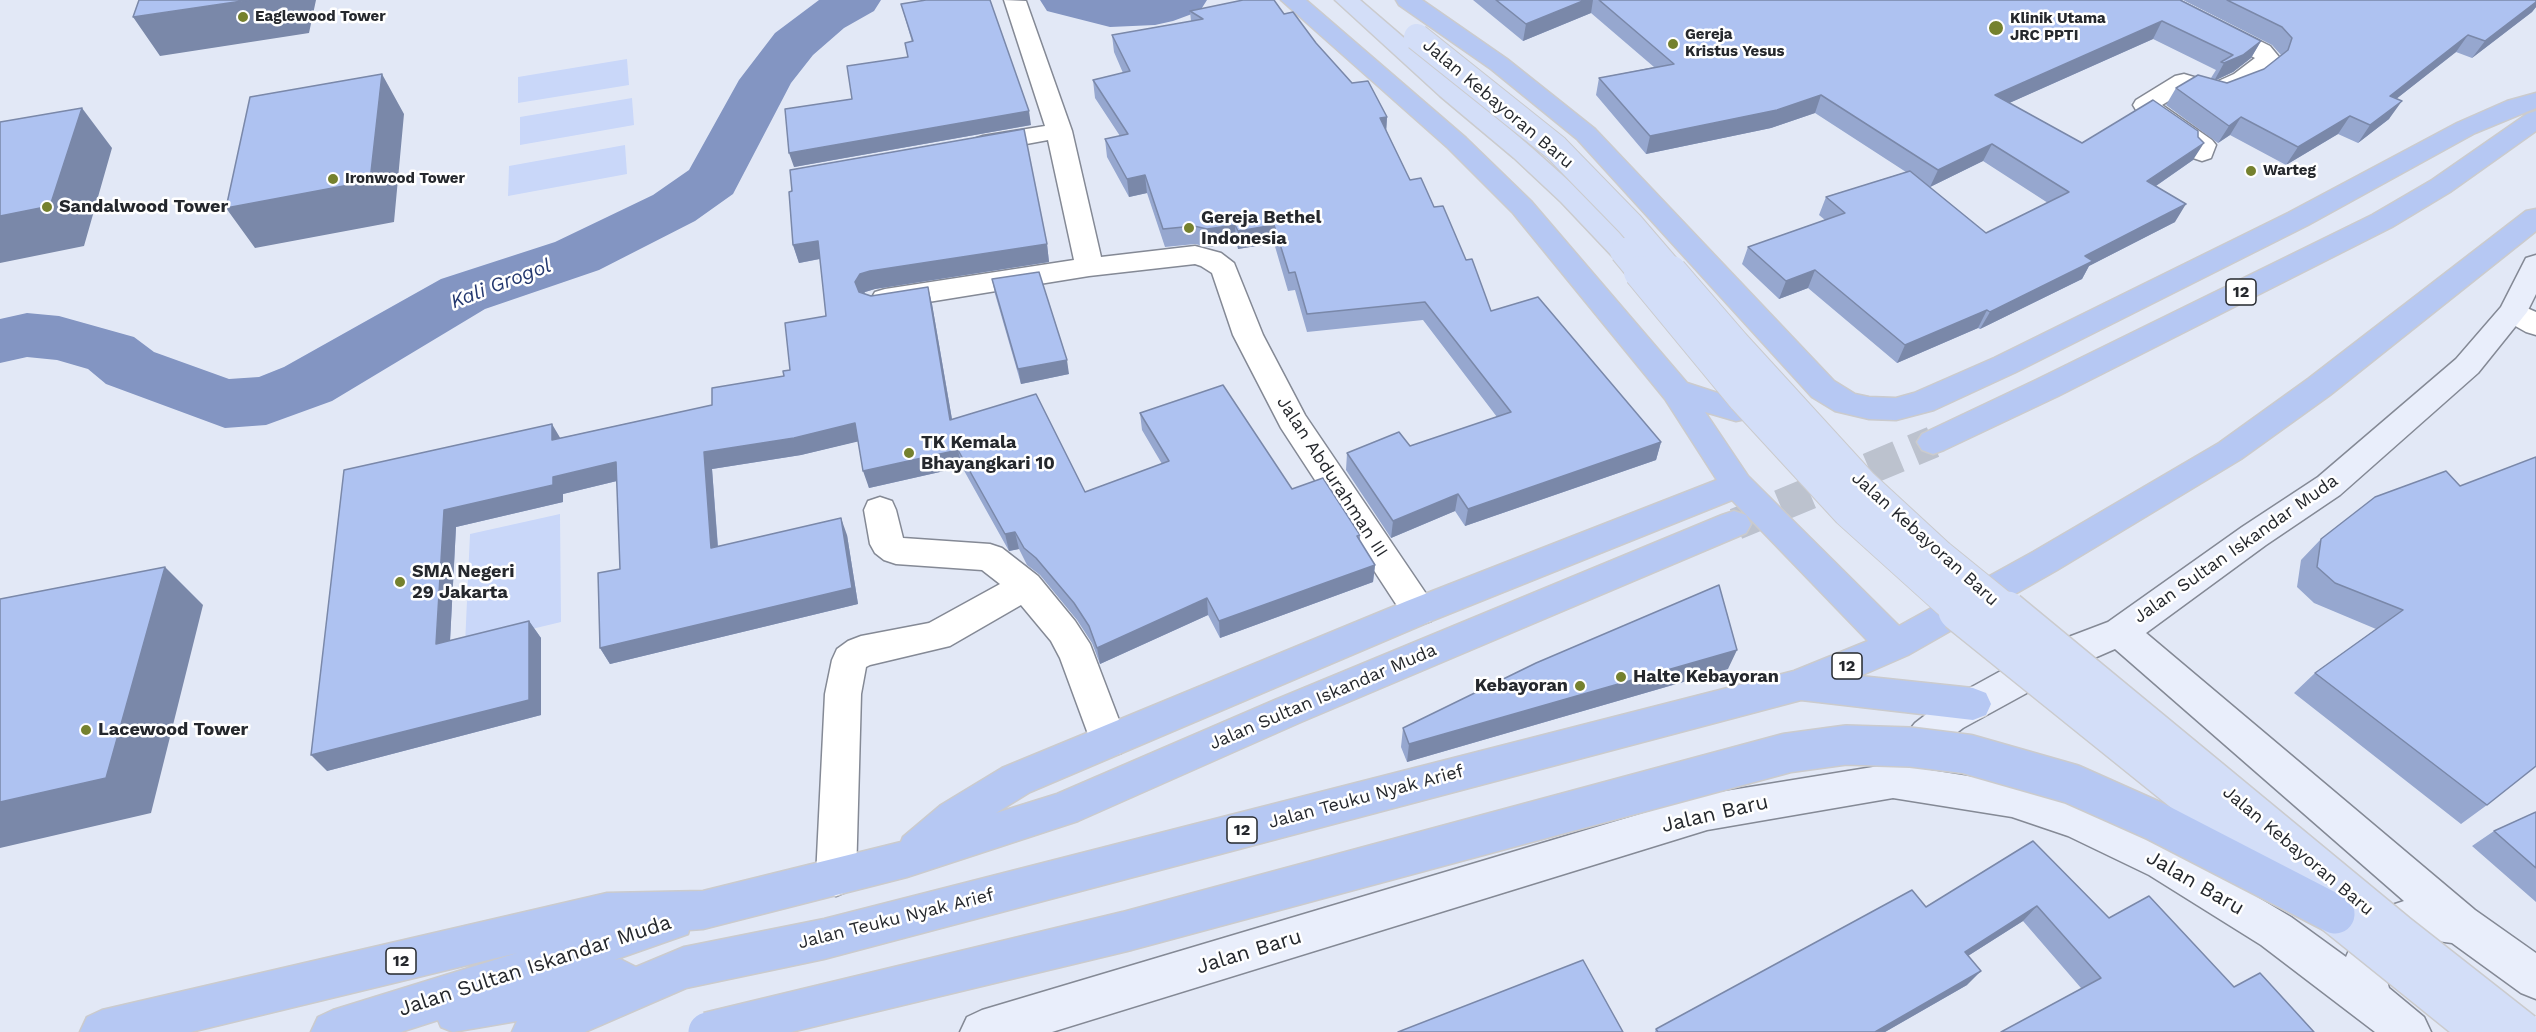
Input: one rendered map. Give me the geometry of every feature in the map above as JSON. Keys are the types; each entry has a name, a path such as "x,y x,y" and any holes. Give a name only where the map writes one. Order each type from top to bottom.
{"highway":[{"path":"1292,0 1457,143 1522,207 1676,391 1737,485 1895,645"},
{"path":"1407,0 1499,64 1586,134 1823,389 1846,403 1869,408 1896,409 1923,402 2005,364 2298,219 2466,128 2516,106 2536,100"},
{"name":"12","path":"1933,442 2047,388 2382,221 2441,186 2536,119"},
{"name":"Jalan Teuku Nyak Arief","path":"534,1032 684,968 825,939 1798,685 1895,645 2044,561 2230,451 2319,387 2536,217"},
{"path":"1676,391 1736,410 1772,404 1793,384 1793,357"},
{"path":"908,859 955,817 1016,780 1419,611 1737,485"},
{"name":"Jalan Sultan Iskandar Muda","path":"908,859 1064,809 1288,711 1734,524"},
{"path":"1798,685 1973,704"},
{"path":"708,1032 1127,931 1787,753 1846,745 1910,747 1967,754 2072,784 2155,821 2335,914"},
{"name":"12","path":"102,1032 607,912 703,910 908,859"},
{"name":"Jalan Sultan Iskandar Muda","path":"333,1032 502,979 703,910"},
{"name":"Jalan Sultan Iskandar Muda","path":"356,1032 684,968"}],"main road":[{"name":"Jalan Kebayoran Baru","path":"1346,0 1556,148 1630,224 1734,345 1862,485 1939,556 2397,933 2523,1032"},
{"name":"Jalan Kebayoran Baru","path":"1372,0 1403,38 1578,204 1623,251 1744,398 1848,511 1967,619 2481,1032"},
{"name":"Jalan Sultan Iskandar Muda","path":"1893,781 1928,734 1950,717 2063,655 2120,632 2329,486 2524,319 2536,264"},
{"path":"2120,632 2460,924 2536,978"},
{"name":"Jalan Baru","path":"982,1032 1707,812 1893,781 2012,800 2078,821 2163,862 2276,931 2409,1032"},
{"path":"2371,1001 2366,981 2367,954 2375,939 2395,923 2415,918 2460,924"}],"street":[{"path":"1015,0 1059,131 1089,267"},
{"path":"2160,0 2262,51 2266,57 2267,61 2243,79 2216,91 2184,81 2145,105 2203,145 2202,153"},
{"path":"955,149 1059,131"},
{"name":"Jalan Abdurahman III","path":"876,301 1089,267 1195,255 1211,259 1224,269 1248,335 1292,420 1419,611"},
{"path":"880,510 887,544 896,551 990,557 1026,586 1063,631 1077,655 1108,741"},
{"path":"836,877 843,694 850,660 861,651 938,636 1026,586"}],"shaded area":[{"path":"627,59 629,85 518,103 518,77"},
{"path":"632,98 634,125 520,145 520,117"},
{"path":"625,145 627,174 508,196 509,166"},
{"path":"560,514 561,622 465,645 470,534"}],"building":[{"path":"139,0 249,0 133,17"},
{"path":"926,0 990,0 1029,111 789,153 785,109 852,99 847,66 908,57 905,43 913,41 901,4"},
{"path":"1243,0 1274,0 1284,14 1293,12 1316,43 1352,83 1368,81 1387,117 1380,118 1410,180 1421,178 1434,207 1443,206 1466,260 1472,259 1491,311 1538,297 1661,442 1468,509 1458,494 1393,521 1347,453 1399,432 1410,446 1511,412 1425,302 1307,314 1295,272 1289,273 1274,225 1238,231 1235,225 1207,229 1194,226 1163,229 1145,175 1127,179 1105,139 1128,134 1093,80 1130,71 1112,35 1203,19 1190,11"},
{"path":"1496,0 1585,0 1526,24"},
{"path":"1599,0 2180,0 2261,41 2243,55 2224,63 2221,62 2233,55 2162,21 1995,95 2082,143 2153,100 2198,131 2198,137 2204,143 2147,181 2186,204 2085,256 2093,261 1990,312 1987,310 1905,345 1815,270 1786,281 1748,247 1845,213 1826,197 1910,171 1986,233 2069,192 1992,144 1938,170 1821,95 1777,110 1650,136 1599,78 1674,64"},
{"path":"2227,0 2536,0 2536,2 2485,41 2468,35 2390,96 2402,101 2370,125 2350,116 2298,147 2241,117 2229,126 2176,88 2198,75 2227,83 2264,69 2288,50 2292,38 2282,27"},
{"path":"382,74 370,181 226,208 250,97"},
{"path":"82,108 50,206 0,216 0,122"},
{"path":"1024,129 1047,244 870,271 860,274 855,282 859,292 871,296 928,287 950,420 1036,394 1085,492 1169,461 1140,413 1223,385 1292,489 1323,478 1360,535 1357,536 1375,565 1219,621 1207,598 1097,648 1089,626 1074,603 1036,558 1024,548 1015,532 1005,534 958,450 863,471 855,423 794,438 704,452 711,548 841,518 852,588 600,648 598,573 620,569 616,462 553,477 553,485 444,510 436,644 529,621 529,700 311,755 344,470 552,424 552,440 712,405 712,388 784,376 783,371 790,370 785,323 826,316 818,241 793,245 789,192 792,191 790,170"},
{"path":"1039,272 1067,360 1018,369 992,279"},
{"path":"2536,457 2536,766 2487,805 2315,673 2403,610 2335,583 2317,567 2321,539 2375,497 2446,471 2460,486"},
{"path":"165,567 106,778 0,802 0,599"},
{"name":"Halte Kebayoran","path":"1719,585 1737,650 1409,744 1403,728 1536,663"},
{"path":"2536,812 2536,868 2494,831"},
{"path":"2033,841 2109,918 2149,896 2234,987 2260,973 2314,1032 2001,1032 2101,978 2037,906 1965,952 1981,971 1875,1032 1658,1032 1656,1029 1912,890 1926,907"},
{"path":"1583,960 1623,1032 1398,1032"}],"waterway":[{"name":"Kali Grogol","path":"0,341 27,335 59,338 111,353 130,368 225,404 266,401 308,384 463,294 577,256 674,208 712,181 766,80 794,44 826,17 856,0"},
{"name":"Kali Grogol","path":"1065,0 1110,12 1155,10 1182,0"}],"tunnel":[{"path":"1736,524 1933,442"}],"place":[{"name":"Eaglewood Tower","path":"243,17"},
{"name":"Klinik Utama JRC PPTI","path":"1996,28"},
{"name":"Gereja Kristus Yesus","path":"1673,44"},
{"name":"Warteg","path":"2251,171"},
{"name":"Ironwood Tower","path":"333,179"},
{"name":"Sandalwood Tower","path":"47,207"},
{"name":"Gereja Bethel Indonesia","path":"1189,228"},
{"name":"TK Kemala Bhayangkari 10","path":"909,453"},
{"name":"SMA Negeri 29 Jakarta","path":"400,582"},
{"name":"Halte Kebayoran","path":"1621,677"},
{"name":"Kebayoran","path":"1580,686"},
{"name":"Lacewood Tower","path":"86,730"}]}
